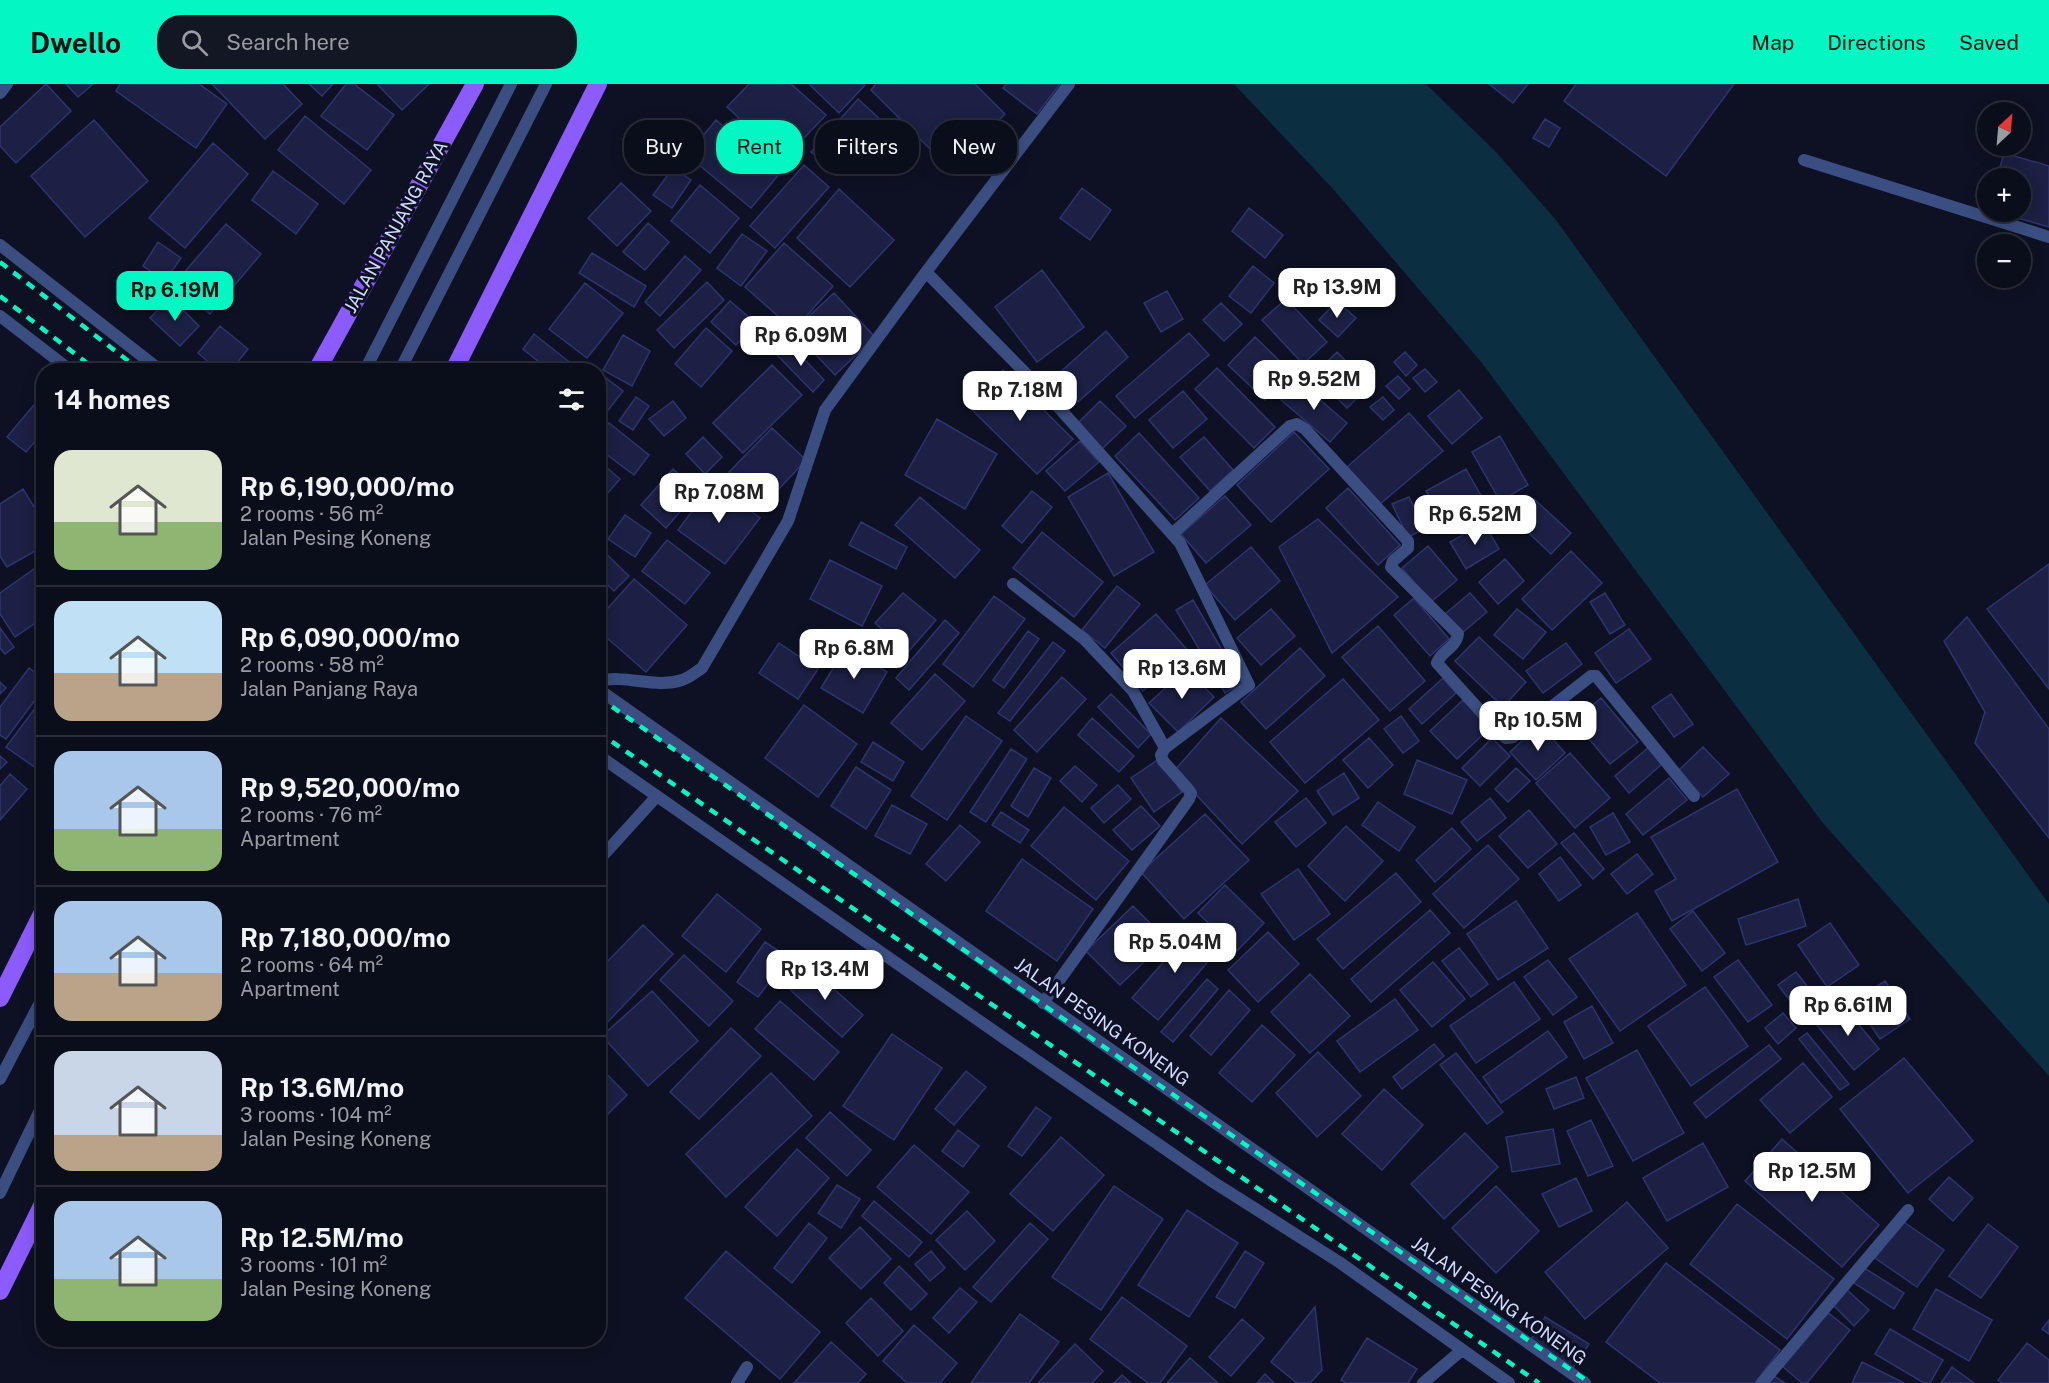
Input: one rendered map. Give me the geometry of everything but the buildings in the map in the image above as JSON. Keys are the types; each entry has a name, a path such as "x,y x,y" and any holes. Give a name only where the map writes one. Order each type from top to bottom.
{"main road":[{"name":"JALAN PANJANG RAYA","path":"321,363 475,84"},
{"path":"458,363 598,84"},
{"path":"0,998 36,926"},
{"path":"0,1291 36,1218"}],"street":[{"path":"0,93 7,84"},
{"path":"369,363 511,84"},
{"path":"404,363 546,84"},
{"path":"606,680 614,678 661,684 684,680 702,668 788,521 825,410 926,272 1069,84"},
{"path":"1804,160 2049,237"},
{"path":"0,245 151,363"},
{"path":"926,272 1052,400 1180,543 1249,685 1165,748 1161,755 1163,761 1191,793 1187,804 1043,1003"},
{"path":"0,316 61,363"},
{"path":"1172,534 1290,426 1297,424 1305,429 1408,541 1408,548 1393,561 1391,567 1458,634 1455,643 1439,658 1437,663 1503,736 1512,737 1591,676 1596,676 1694,796"},
{"path":"1013,584 1084,639 1133,691 1165,748"},
{"name":"JALAN PESING KONENG","path":"606,695 1585,1383"},
{"path":"606,761 1213,1182 1338,1262 1509,1383"},
{"path":"606,852 657,796"},
{"path":"0,1079 36,1010"},
{"path":"0,1192 36,1118"},
{"path":"1762,1383 1908,1210"},
{"path":"1423,1383 1461,1350"},
{"path":"738,1383 747,1367"}],"water":[{"path":"1234,84 1426,84 1495,151 1556,220 2049,904 2049,1076 1822,822 1482,363 1334,190"}],"railway":[{"path":"0,262 131,363"},
{"path":"0,296 87,363"},
{"path":"606,703 1590,1383"},
{"path":"606,738 1539,1383"}]}
